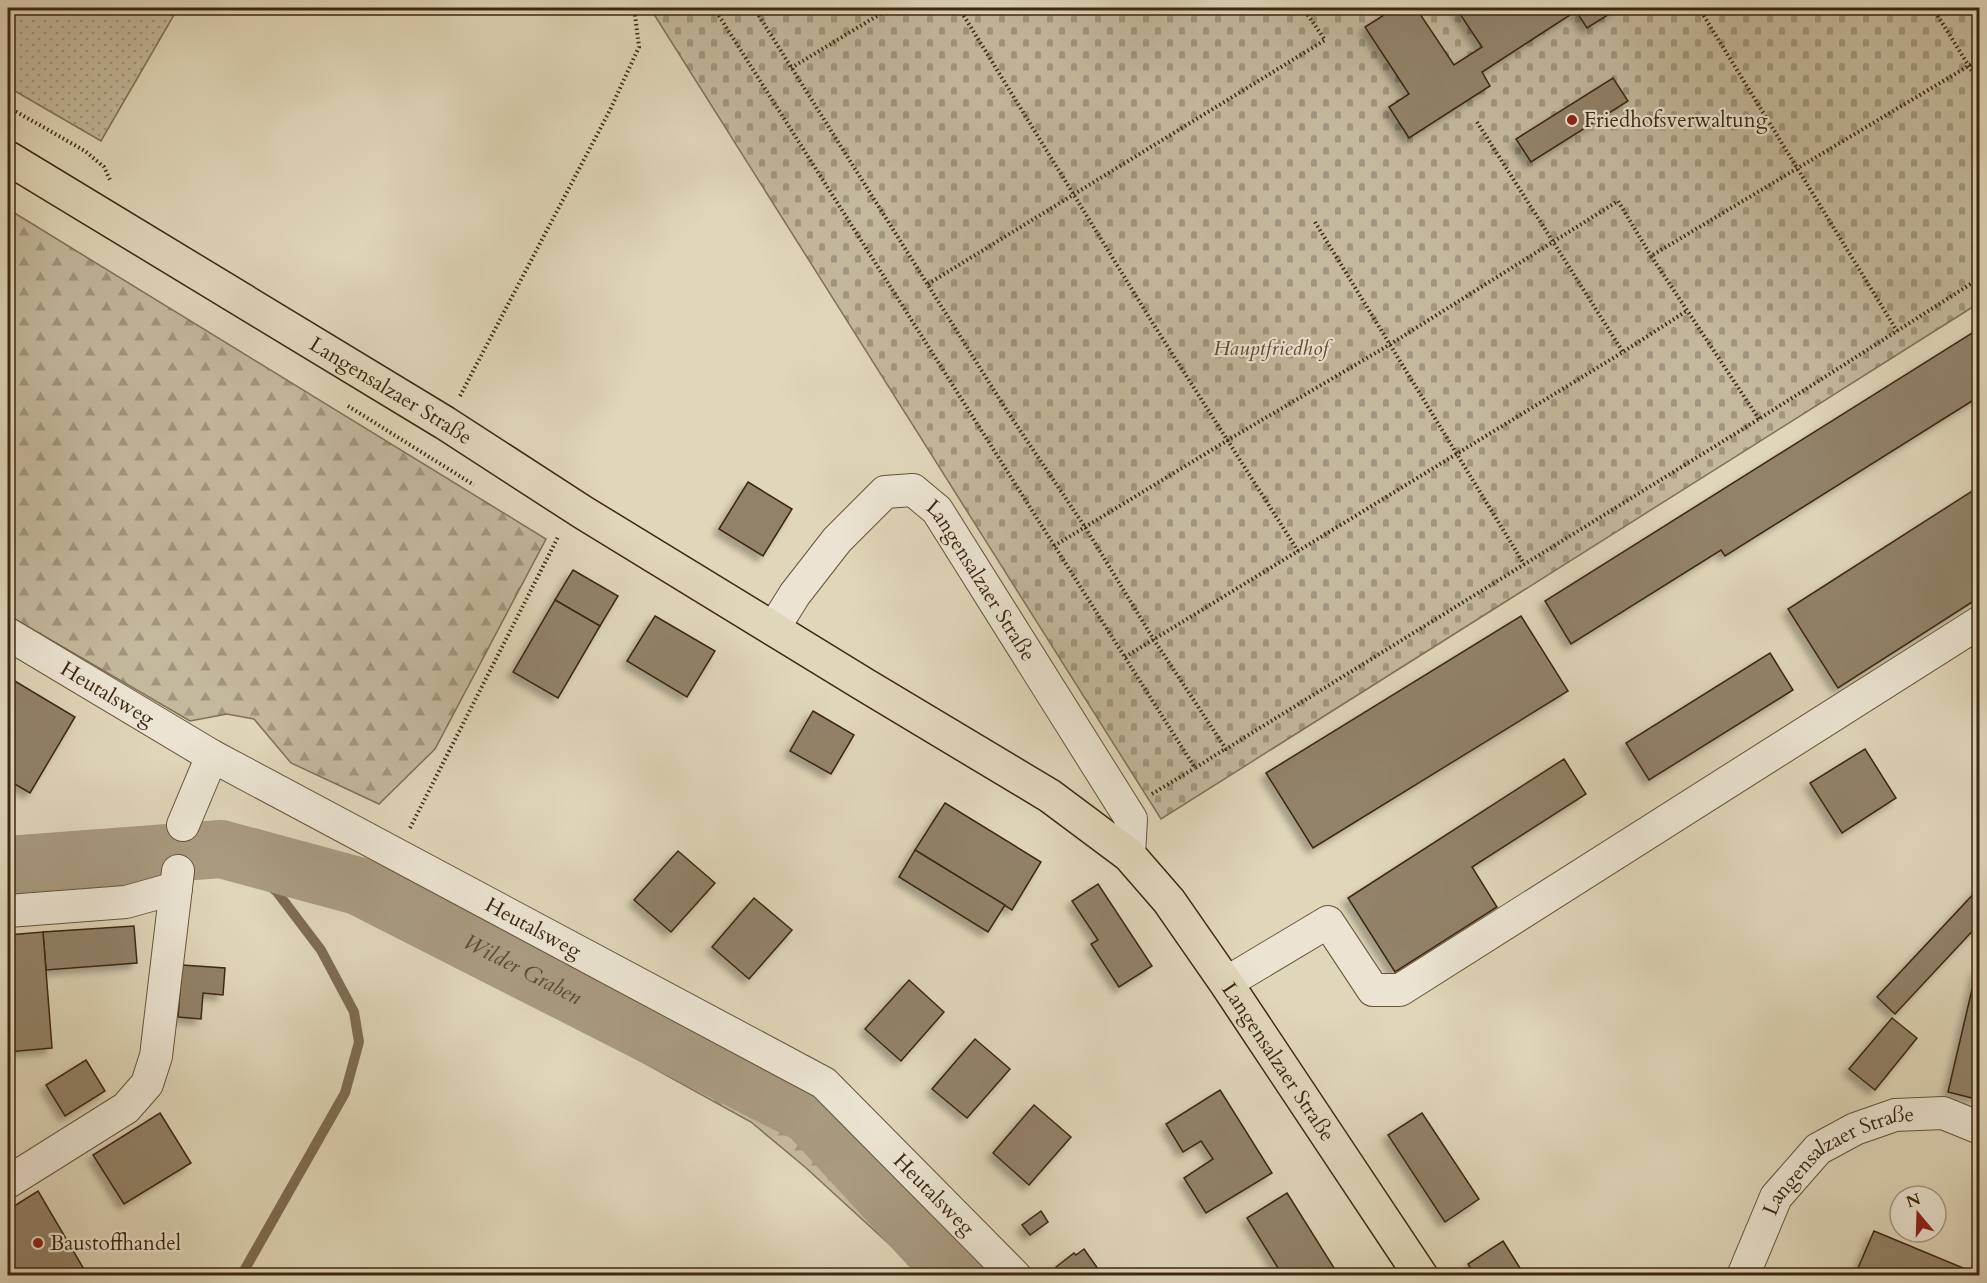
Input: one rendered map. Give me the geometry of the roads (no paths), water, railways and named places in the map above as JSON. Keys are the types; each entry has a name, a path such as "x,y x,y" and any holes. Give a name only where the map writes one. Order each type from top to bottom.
{"main road":[{"name":"Langensalzaer Straße","path":"8,158 445,423 584,513 773,629 1050,796 1129,855 1169,901 1421,1275"}],"street":[{"name":"Langensalzaer Straße","path":"773,629 795,594 837,540 885,492 913,490 938,510 1131,819 1129,855"},
{"path":"1226,983 1328,922 1373,990 1400,990 1980,622"},
{"name":"Heutalsweg","path":"8,634 212,756 824,1083 1015,1275"},
{"path":"183,825 212,756"},
{"path":"8,911 126,902 177,879 156,1056 147,1084 126,1108 8,1182"},
{"name":"Langensalzaer Straße","path":"1743,1275 1776,1197 1818,1149 1855,1130 1895,1115 1943,1113 1980,1128"}],"waterway":[{"name":"Wilder Graben","path":"8,865 221,849 358,886 809,1115 957,1276"},
{"path":"232,852 277,892 321,950 354,1012 359,1042 345,1093 241,1276"}],"place":[{"name":"Friedhofsverwaltung","path":"1572,120"},
{"name":"Baustoffhandel","path":"38,1243"}],"park label":[{"name":"Hauptfriedhof","path":"1271,348"}]}
